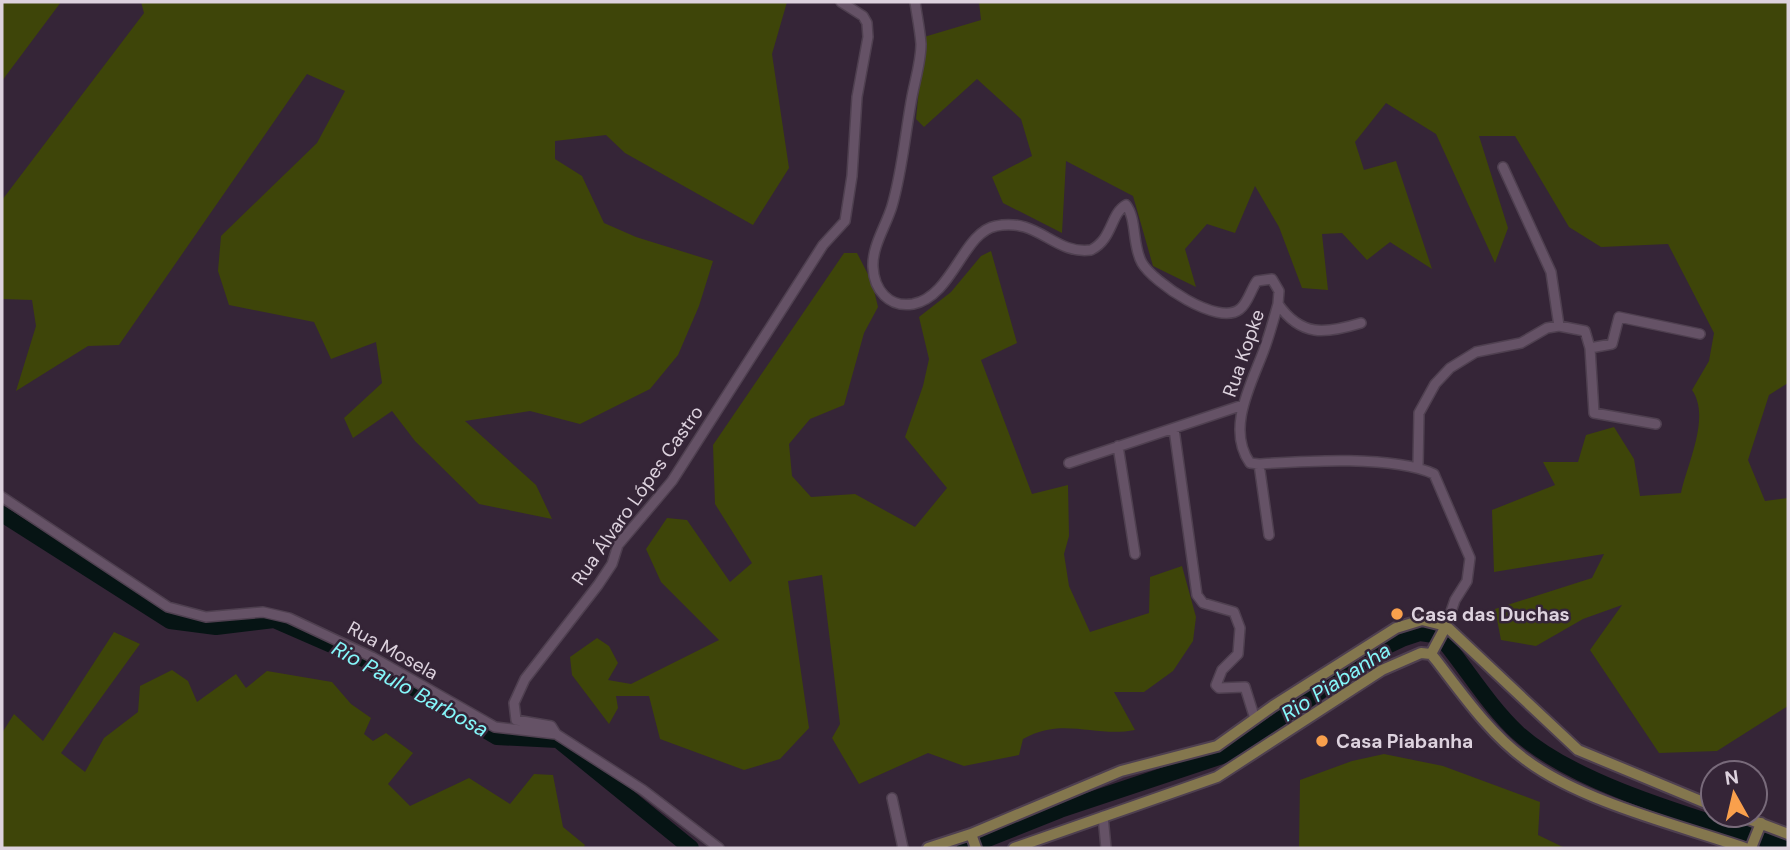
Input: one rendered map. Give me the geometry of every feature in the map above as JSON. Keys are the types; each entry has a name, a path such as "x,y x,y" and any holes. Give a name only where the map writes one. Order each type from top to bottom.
{"main road":[{"path":"928,848 971,834 1121,771 1217,746 1396,628 1422,620 1446,626 1578,750 1699,800"},
{"path":"1431,654 1446,626"},
{"path":"1014,848 1237,767 1382,670 1408,657 1431,654"},
{"path":"1431,654 1501,739 1550,776 1590,794 1749,847 1758,829"},
{"path":"1769,828 1788,834"},
{"path":"971,834 976,848"}],"street":[{"name":"Rua Álvaro Lópes Castro","path":"556,734 551,726 516,720 514,703 518,693 545,650 612,564 618,545 672,481 823,245 845,221 867,23 841,2"},
{"name":"Rua Kopke","path":"915,2 921,46 897,185 874,256 875,280 890,301 900,304 920,302 957,268 977,237 994,226 1025,224 1072,250 1091,250 1110,234 1120,209 1126,205 1142,263 1154,279 1173,294 1231,313 1240,310 1253,286 1266,278 1277,285 1278,304 1243,405 1243,446 1250,463 1259,464"},
{"path":"1503,167 1551,272 1559,326"},
{"path":"1278,304 1286,316 1303,328 1326,330 1361,323"},
{"path":"1590,348 1612,344 1619,317 1700,334"},
{"path":"1418,466 1419,414 1442,375 1476,352 1521,343 1541,330 1559,326 1583,330 1590,348 1594,413 1657,424"},
{"path":"1069,463 1243,405"},
{"path":"1174,429 1197,595 1203,603 1234,612 1240,628 1238,654 1222,670 1216,685 1245,688 1255,719"},
{"path":"1118,446 1135,554"},
{"path":"1269,535 1259,464 1325,461 1418,466 1434,474 1470,558 1467,581 1455,600 1446,626"},
{"name":"Rua Mosela","path":"2,497 168,607 206,617 263,612 289,618 372,657 495,727 556,734 643,790 719,848"},
{"path":"891,798 903,848"},
{"path":"1103,816 1106,848"}],"green space":[{"path":"2,2 61,2 2,81"},
{"path":"141,2 787,2 772,54 789,168 753,225 625,153 606,135 555,141 555,159 582,176 604,223 636,237 713,261 699,306 678,355 650,389 580,424 530,411 465,421 536,485 552,519 479,504 415,441 392,411 353,438 344,418 382,383 376,342 331,359 314,322 229,305 218,271 221,236 317,143 345,91 307,74 119,345 88,346 16,391 36,326 32,300 2,299 2,200 144,13"},
{"path":"979,2 1788,2 1788,383 1769,395 1748,460 1765,501 1788,498 1788,706 1717,751 1659,753 1590,650 1622,605 1583,619 1536,646 1501,640 1495,609 1592,578 1604,554 1494,572 1492,510 1555,485 1543,462 1578,462 1586,435 1614,427 1634,459 1640,496 1681,493 1698,427 1699,413 1692,390 1709,361 1714,333 1668,244 1601,247 1569,227 1515,136 1479,136 1508,228 1495,263 1436,134 1386,103 1355,142 1364,170 1396,161 1432,269 1390,242 1367,260 1342,233 1322,234 1328,290 1302,288 1279,227 1255,186 1235,233 1207,224 1185,249 1196,287 1153,266 1133,196 1066,161 1062,233 1003,203 992,177 1032,156 1021,119 977,79 924,127 916,119 924,37 981,20"},
{"path":"991,251 1017,343 981,360 1032,494 1068,485 1069,536 1064,554 1069,586 1090,632 1149,613 1150,577 1182,566 1196,617 1193,641 1173,671 1144,692 1114,692 1135,730 1106,732 1052,729 1023,739 1019,755 964,766 928,753 859,784 832,738 840,724 822,575 788,581 809,728 780,759 744,770 660,739 649,696 616,696 618,708 609,724 572,675 570,657 597,638 609,646 618,663 608,680 631,684 719,640 661,582 646,549 667,518 687,520 730,582 752,563 715,504 713,445 844,253 857,253 872,282 878,307 864,333 844,405 810,419 789,444 792,476 811,497 855,494 915,527 947,488 905,437 923,386 929,359 919,317 951,292 981,256"},
{"path":"114,632 140,644 61,753 85,772 104,738 138,712 140,686 172,670 188,681 197,702 236,674 246,688 267,671 332,682 351,704 371,718 364,734 373,741 386,733 413,753 388,784 410,806 469,778 510,804 534,774 553,775 563,827 585,845 583,848 2,848 2,733 14,714 43,741"},
{"path":"1384,754 1443,766 1540,802 1538,835 1565,848 1299,848 1300,780 1352,761"}],"waterway":[{"name":"Rio Paulo Barbosa","path":"2,514 170,621 216,627 274,620 368,661 497,737 558,740 691,848"},
{"name":"Rio Piabanha","path":"965,848 1060,810 1231,753 1383,648 1420,633 1434,635 1447,645 1508,723 1544,753 1575,770 1647,801 1788,847"}],"place":[{"name":"Casa das Duchas","path":"1397,614"},
{"name":"Casa Piabanha","path":"1322,741"}]}
